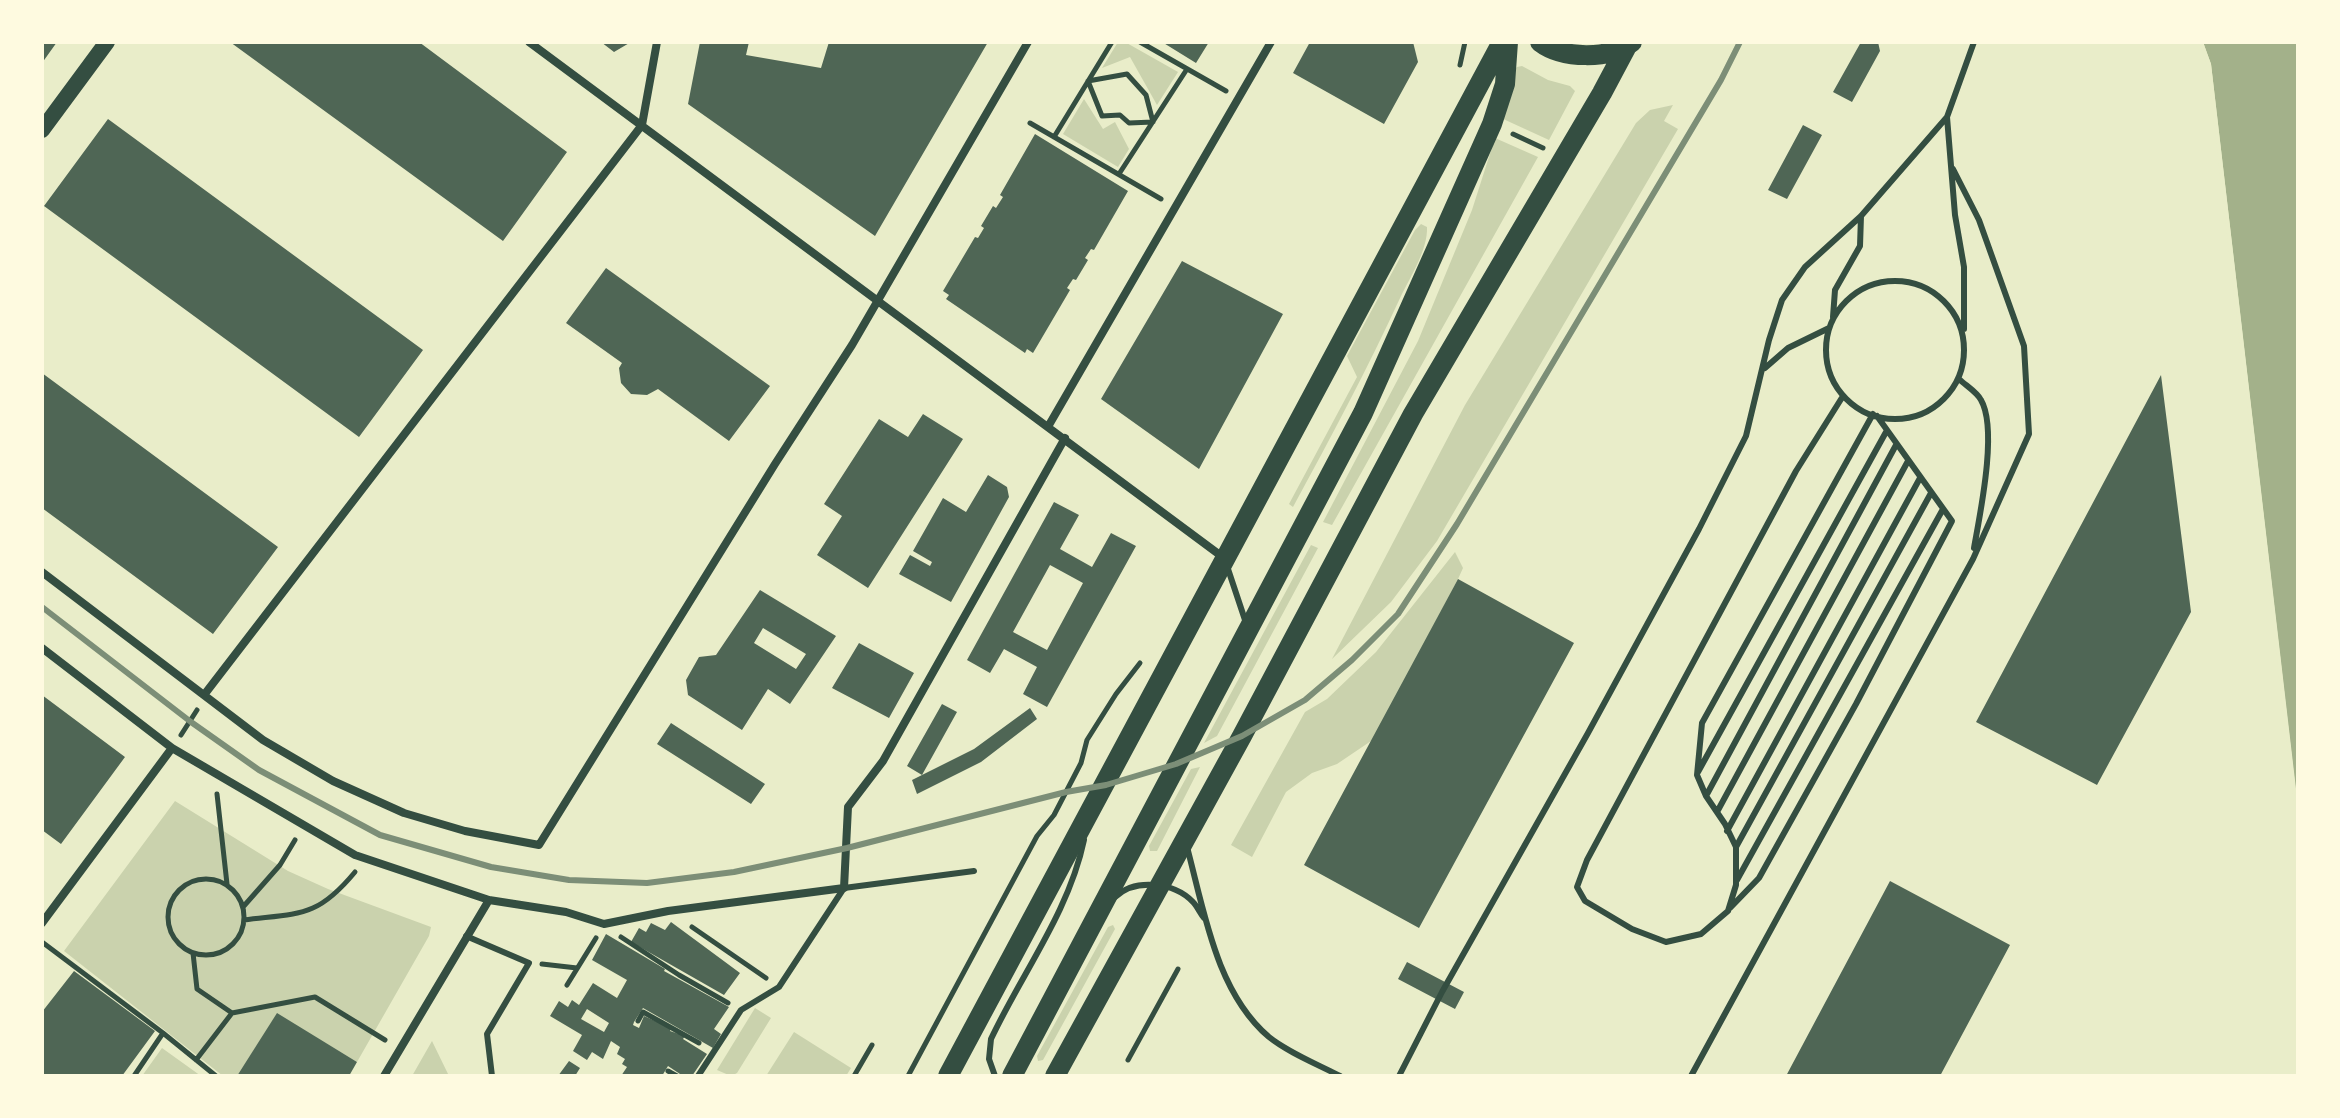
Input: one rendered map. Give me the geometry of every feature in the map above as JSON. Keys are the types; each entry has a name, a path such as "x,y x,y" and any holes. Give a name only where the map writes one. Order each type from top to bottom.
{"main road":[{"path":"42,130 107,42"},
{"path":"948,1076 1224,558 1505,42"},
{"path":"1012,1076 1363,413 1492,124 1505,84 1505,42"},
{"path":"1540,42 1549,49 1571,54 1600,54 1630,44"},
{"path":"1055,1076 1413,414 1630,44"}],"street":[{"path":"529,42 845,278 1049,425 1224,558"},
{"path":"204,695 642,125 657,42"},
{"path":"42,572 263,740 333,781 404,813 465,831 539,845 852,345 1028,42"},
{"path":"1049,425 1271,42"},
{"path":"42,648 172,748 355,855 489,900 566,912 604,924 668,911 844,888 848,807 883,761 1065,438"},
{"path":"42,923 172,748"},
{"path":"384,1076 489,900"}],"lane":[{"path":"1399,1076 1442,992 1699,529 1746,436 1782,300 1805,267 1861,216 1947,117 1974,42"},
{"path":"1861,216 1860,246 1835,290 1826,352 1831,375 1843,396 1862,411 1909,418 1929,410 1946,396 1959,379 1965,357 1964,267 1955,215 1947,117"},
{"path":"1691,1076 1973,559 2029,434 2024,346 1979,220 1953,169"},
{"path":"1764,370 1788,348 1831,324 1841,307 1859,291 1881,282 1903,281 1924,286 1942,298 1956,315 1964,336"},
{"path":"1959,379 1981,400 1988,431 1984,490 1973,559"},
{"path":"1843,396 1796,471 1587,860 1577,887 1585,901 1632,929 1666,942 1701,934 1759,878 1856,704 1952,521 1875,415"},
{"path":"1736,847 1706,796 1697,774 1702,723 1875,415"},
{"path":"1697,774 1886,432"},
{"path":"1706,796 1896,445"},
{"path":"1717,812 1908,461"},
{"path":"1727,831 1920,478"},
{"path":"1736,881 1736,847 1931,493"},
{"path":"1728,911 1736,881 1943,509"},
{"path":"1224,558 1248,629"},
{"path":"995,1076 989,1059 991,1039 1065,900 1078,868 1088,817"},
{"path":"1185,839 1206,921 1227,980 1253,1022 1272,1039 1340,1076"},
{"path":"698,1076 741,1010 779,987 844,888 974,871"},
{"path":"1098,913 1123,889 1147,884 1160,886 1191,900 1206,921"},
{"path":"466,936 529,963 487,1034 492,1076"}],"path":[{"path":"1054,137 1112,42"},
{"path":"1140,42 1239,98"},
{"path":"1119,174 1187,69"},
{"path":"1088,81 1127,74 1146,95 1153,122"},
{"path":"1088,81 1102,116 1120,115 1129,123 1153,122"},
{"path":"1030,123 1175,207"},
{"path":"1509,132 1543,148"},
{"path":"172,748 191,722 204,695"},
{"path":"216,773 227,884"},
{"path":"243,907 280,865 303,825"},
{"path":"244,920 310,912 338,892 366,859"},
{"path":"199,879 214,879 227,884 237,894 243,907 241,934 225,950 204,955 180,946 167,921 168,906 175,893 199,879"},
{"path":"668,911 779,987"},
{"path":"567,985 604,924 629,944 741,1010"},
{"path":"42,942 216,1076"},
{"path":"193,953 197,989 232,1013"},
{"path":"529,963 577,968"},
{"path":"1128,1060 1178,969"},
{"path":"196,1060 232,1013 315,997 400,1049"},
{"path":"638,1021 643,1012 713,1052"},
{"path":"134,1076 163,1033"},
{"path":"854,1076 872,1045"},
{"path":"668,1071 677,1076"}],"shaded area":[{"path":"1118,42 1125,42 1178,72 1157,105 1130,57 1102,68"},
{"path":"2203,42 2298,42 2298,806 2211,64"},
{"path":"1522,66 1575,91 1549,140 1501,118 1512,72"},
{"path":"1084,99 1103,129 1115,122 1129,149 1118,167 1063,134"},
{"path":"1673,105 1664,121 1678,129 1437,541 1391,602 1332,659 1465,405 1636,123 1650,110"},
{"path":"1495,138 1538,157 1332,525 1323,522 1418,341 1472,210"},
{"path":"1421,224 1427,227 1427,235 1418,262 1293,507 1289,504 1357,377 1347,356"},
{"path":"1311,545 1318,548 1217,736 1204,743"},
{"path":"1455,552 1463,568 1374,739 1337,764 1312,773 1286,792 1252,857 1231,845 1305,712 1327,699 1376,652"},
{"path":"1200,767 1157,851 1150,851 1149,846 1191,769"},
{"path":"175,801 288,871 431,927 429,936 357,1062 277,1014 237,1076 223,1076 64,951"},
{"path":"1113,925 1115,929 1043,1060 1038,1061 1037,1056 1108,927"},
{"path":"755,1008 771,1018 737,1073 731,1076 717,1070"},
{"path":"794,1032 851,1068 846,1076 766,1076"},
{"path":"432,1041 449,1076 412,1076"},
{"path":"162,1048 201,1076 142,1076"}],"pier":[{"path":"2199,42 2203,42 2211,64 2298,810 2294,806 2207,65"}],"building":[{"path":"42,42 57,42 42,63"},
{"path":"230,42 419,42 567,152 503,241"},
{"path":"601,42 631,42 614,52"},
{"path":"700,42 749,42 746,55 821,68 829,42 988,42 875,236 688,104"},
{"path":"1162,42 1209,42 1196,63"},
{"path":"1310,42 1413,42 1418,62 1384,124 1293,73"},
{"path":"1861,42 1878,42 1880,51 1852,102 1833,92"},
{"path":"108,119 423,350 359,437 44,206"},
{"path":"1803,125 1822,135 1787,199 1768,190"},
{"path":"1035,134 1128,191 1094,250 1091,249 1085,258 1088,260 1076,280 1073,279 1067,288 1070,290 1033,353 1027,349 1025,353 946,299 949,295 943,291 975,237 978,238 984,228 981,226 993,206 996,208 1003,197 1000,195"},
{"path":"1182,261 1283,314 1199,469 1101,399"},
{"path":"606,268 770,386 729,441 658,389 647,395 631,394 621,383 619,368 622,363 566,323"},
{"path":"42,373 278,547 213,634 42,508"},
{"path":"2161,375 2191,612 2097,785 1976,722"},
{"path":"923,414 963,439 868,588 817,555 842,516 824,504 879,419 908,437"},
{"path":"988,475 1007,487 1009,497 951,602 899,574 910,555 930,566 932,562 913,551 943,498 966,512"},
{"path":"1054,502 1079,515 1060,549 1092,567 1111,533 1136,546 1047,707 1023,694 1037,667 1004,649 990,673 967,660","holes":["1050,565 1083,583 1047,650 1013,632"]},
{"path":"1458,579 1574,643 1419,928 1304,865"},
{"path":"760,590 836,636 790,704 768,689 742,730 688,695 686,680 699,657 716,655","holes":["763,628 806,654 796,669 754,643"]},
{"path":"859,643 914,673 889,718 832,688"},
{"path":"42,695 125,757 61,844 42,830"},
{"path":"942,704 957,712 922,775 907,766"},
{"path":"1030,708 1037,719 981,762 917,794 912,780 974,749"},
{"path":"671,723 765,784 751,804 657,744"},
{"path":"1890,881 2010,945 1940,1076 1786,1076"},
{"path":"671,922 740,973 724,995 631,942 639,928 646,932 651,923 665,930"},
{"path":"606,934 729,1007 714,1029 721,1034 713,1048 643,1008 634,1022 633,1025 639,1028 644,1016 685,1036 683,1039 707,1054 692,1076 683,1076 668,1066 662,1076 621,1076 627,1067 622,1064 625,1059 617,1054 620,1047 611,1041 603,1059 592,1052 587,1060 573,1051 582,1035 550,1016 559,1001 568,1007 572,1000 579,1005 593,983 617,998 627,980 592,960","holes":["587,1009 609,1023 604,1032 581,1019"]},
{"path":"1407,962 1464,992 1455,1009 1398,979"},
{"path":"74,971 155,1031 122,1076 42,1076 42,1012"},
{"path":"277,1013 357,1062 349,1076 237,1076"},
{"path":"569,1061 580,1068 575,1076 558,1076"}],"railway":[{"path":"42,607 191,722 259,770 380,835 491,867 569,880 647,883 734,872 1106,785 1176,764 1242,736 1305,700 1352,660 1398,614 1457,524 1721,80 1740,42"}]}
